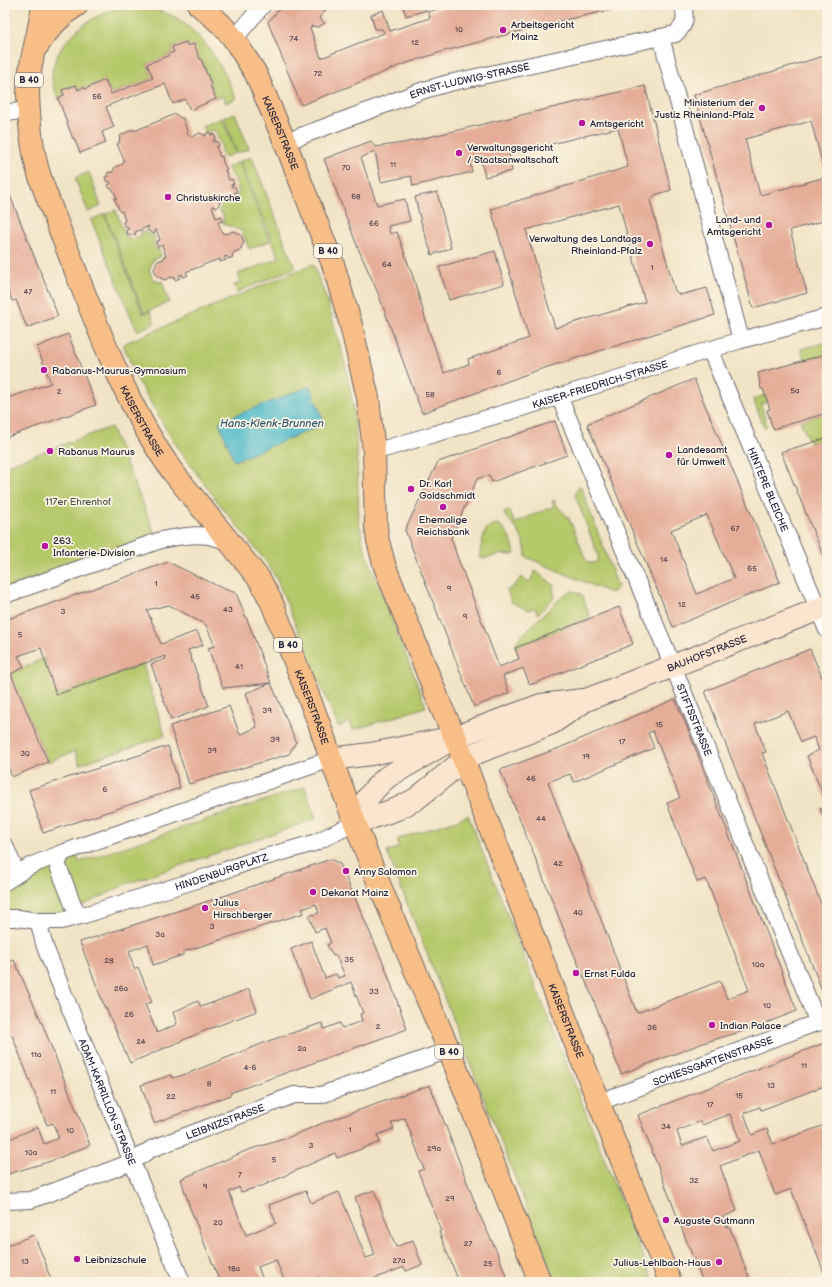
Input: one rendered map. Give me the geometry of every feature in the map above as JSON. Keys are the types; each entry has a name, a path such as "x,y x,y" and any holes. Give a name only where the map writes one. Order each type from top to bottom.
{"main road":[{"name":"KAISERSTRASSE","path":"43,5 30,71 28,93 33,152 41,183 125,392 162,456 227,541 252,570 266,592 317,719 355,823 398,930 449,1050 540,1282"},
{"path":"34,50 51,27 77,5"},
{"name":"KAISERSTRASSE","path":"199,5 221,24 234,39 256,74 285,142 333,264 351,325 368,398 374,452 376,527 385,567 442,709 455,737 670,1282"}],"street":[{"path":"234,39 263,5"},
{"name":"ERNST-LUDWIG-STRASSE","path":"285,142 424,90 449,83 675,34 681,30 684,24 685,15 683,5"},
{"path":"661,37 741,340"},
{"path":"5,113 29,110"},
{"name":"KAISER-FRIEDRICH-STRASSE","path":"374,452 710,349 827,317"},
{"name":"HINTERE BLEICHE","path":"710,349 823,608 827,630"},
{"name":"STIFTSSTRASSE","path":"559,396 822,1021"},
{"path":"5,595 161,540 193,535 210,536 227,541"},
{"name":"BAUHOFSTRASSE","path":"464,760 471,755 552,723 586,700 823,608"},
{"name":"BAUHOFSTRASSE","path":"455,737 541,705 586,700"},
{"path":"5,846 11,878 30,866 62,853 331,759 371,754 455,737"},
{"path":"355,823 371,792 387,777 455,737"},
{"path":"355,823 397,809 416,798 464,760"},
{"name":"HINDENBURGPLATZ","path":"5,918 38,921 61,921 84,915 206,877 251,861 314,843 355,823"},
{"path":"62,853 58,866 74,907 78,912 84,915"},
{"name":"ADAM-KARRILLON-STRASSE","path":"38,921 45,947 182,1282"},
{"name":"SCHIESSGARTENSTRASSE","path":"599,1102 822,1021"},
{"name":"LEIBNIZSTRASSE","path":"5,1201 32,1200 132,1162 151,1149 294,1095 321,1095 449,1050"}],"green space":[{"path":"143,7 160,11 172,16 196,33 205,43 219,64 236,99 226,103 223,96 216,99 201,59 186,42 172,47 174,52 168,54 168,56 147,64 153,78 111,94 105,80 85,89 84,87 78,90 76,85 62,90 64,95 58,98 52,80 53,68 63,45 72,35 82,26 105,13 119,8"},
{"path":"235,113 249,149 237,153 224,118"},
{"path":"222,118 236,153 225,157 223,156 220,148 222,147 215,130 205,133 202,126"},
{"path":"252,157 295,268 237,292 234,285 241,282 238,274 279,258 240,161"},
{"path":"239,162 270,241 249,249 242,231 224,224 222,212 220,213 219,211 224,200 227,199 228,201 238,196 237,194 239,193 234,176 231,177 228,167"},
{"path":"89,172 101,206 88,212 75,178"},
{"path":"116,210 126,238 129,237 130,240 142,235 140,231 155,237 156,239 153,240 156,250 159,249 161,256 153,260 149,270 153,279 159,282 162,281 169,302 144,313 105,214"},
{"path":"104,214 143,314 150,311 155,323 137,331 91,220"},
{"path":"313,264 327,300 345,363 354,410 359,523 364,547 426,707 353,730 350,722 338,727 277,580 267,563 218,502 169,434 137,379 123,344"},
{"path":"827,342 827,354 805,360 801,349"},
{"path":"765,395 768,402 761,404 767,426 764,427 753,399"},
{"path":"827,413 827,438 810,443 800,421"},
{"name":"117er Ehrenhof","path":"111,427 156,536 5,589 5,466"},
{"path":"579,486 581,487 618,587 613,592 608,592 526,557 526,551 520,534 504,515 505,511 509,510 515,523 554,506 552,501 554,500 569,519 586,560 589,563 594,563 597,561 598,555 575,495"},
{"path":"496,524 500,525 506,532 511,541 515,554 502,554 482,559 480,557 480,551 486,530 488,527"},
{"path":"535,571 554,585 553,588 555,597 538,614 535,608 528,610 511,602 507,590 512,588 521,577 528,582 531,580"},
{"path":"573,591 581,594 583,597 590,618 515,648 517,641 521,636 565,594"},
{"path":"44,658 57,695 143,664 165,736 80,764 75,751 48,762 11,674"},
{"path":"305,787 316,819 126,884 95,900 73,909 39,915 5,910 5,894 39,868 77,856 79,862"},
{"path":"468,815 653,1282 556,1282 387,852 399,847 397,839 457,820"}],"water":[{"name":"Hans-Klenk-Brunnen","path":"310,386 325,424 234,461 219,422"}],"building":[{"path":"5,5 8,5 6,11 10,13 5,25"},
{"path":"283,5 330,5 319,18 325,23 318,27 312,26 310,28 321,58 384,33 382,29 375,29 371,15 383,10 390,31 430,18 428,12 450,5 630,6 555,22 441,52 401,65 301,105 268,22"},
{"path":"403,5 425,5 427,10 406,16"},
{"path":"186,42 188,46 194,44 216,99 190,110 185,99 173,104 165,84 114,103 106,107 114,127 102,132 106,143 80,153 74,138 73,139 58,98 64,95 62,90 76,85 78,90 84,87 85,89 105,80 111,94 153,78 147,64 168,56 168,54 174,52 172,47"},
{"path":"827,55 827,220 790,230 807,293 753,308 694,95","holes":["811,121 826,177 760,195 745,139"]},
{"path":"645,86 671,190 655,195 650,201 675,291 680,295 707,288 715,315 538,370 422,413 378,293 358,248 324,159 371,141 375,147 403,143","holes":["618,128 628,167 491,209 529,338 468,359 469,364 444,373 397,232 390,234 388,226 410,221 405,199 377,205 361,158 375,151 381,182 411,176 413,186 472,172 470,162 481,159 485,177 512,171 509,154","619,204 645,302 555,328 526,230"]},
{"name":"Christuskirche","path":"175,114 183,118 188,135 192,137 200,133 206,136 206,134 210,132 211,135 214,134 216,139 213,140 214,142 217,141 219,146 216,147 220,157 222,156 223,163 227,170 225,170 229,180 232,179 234,184 231,185 232,187 235,187 237,192 234,193 235,195 230,197 229,194 215,199 220,202 217,208 212,206 216,218 221,216 223,221 218,222 223,234 233,231 241,235 244,242 240,250 234,252 232,255 233,257 228,259 227,256 224,257 226,260 220,262 220,259 208,263 186,272 188,275 183,277 182,274 179,275 180,278 175,280 174,277 171,277 165,280 157,276 154,269 158,261 164,259 163,257 166,256 162,245 158,247 156,242 160,240 156,229 154,234 147,230 149,226 135,232 136,234 131,236 130,234 128,235 126,230 129,229 127,226 125,227 123,222 125,221 122,211 120,212 114,199 117,198 112,188 110,189 108,185 111,183 110,181 107,182 105,177 108,176 107,173 112,173 115,167 123,164 124,160 117,144 119,143 120,136 133,129 134,131"},
{"path":"5,183 58,316 27,328 16,300 12,301 5,282"},
{"path":"437,192 451,248 432,255 421,222 415,197"},
{"path":"495,251 504,284 449,300 439,267"},
{"path":"68,334 96,405 5,438 5,399 51,383 37,347"},
{"path":"827,354 827,413 773,429 767,410 770,409 763,389 761,389 758,373"},
{"path":"694,379 780,582 673,627 587,424","holes":["707,515 734,578 697,594 671,530"]},
{"path":"555,421 567,455 492,482 489,475 477,479 451,538 457,556 499,667 519,659 515,648 619,607 633,644 530,685 523,668 503,676 509,693 474,707 405,530 438,462"},
{"path":"827,438 827,565 781,452"},
{"path":"168,562 222,588 236,593 271,683 223,688 208,648 215,646 206,625 169,605 147,610 161,644 197,631 203,645 188,650 209,706 171,720 151,664 166,659 165,656 56,695 41,648 18,656 24,667 11,674 48,762 12,777 5,760 5,620"},
{"path":"810,649 827,689 827,804 807,756 819,750 814,737 801,742 788,711 755,724 766,752 762,753 827,919 827,997 825,998 705,691"},
{"path":"271,683 296,742 289,754 189,784 170,726 229,706 240,735 257,727 246,693"},
{"path":"675,699 797,1011 750,1029 706,1042 621,1074 592,996 500,770 559,748","holes":["653,731 680,798 667,803 697,882 706,879 749,990 727,999 720,981 637,1013 548,782 570,774 574,782 654,748 648,733"]},
{"path":"168,746 180,788 43,833 29,790"},
{"path":"827,806 827,825 820,809"},
{"path":"331,859 340,864 385,967 407,1029 230,1093 231,1095 154,1123 141,1085 171,1075 173,1078 189,1073 271,1040 322,1023 324,1029 340,1023 342,1028 362,1021 360,1014 363,1013 351,982 310,999 291,949 311,941 325,978 336,974 338,978 345,976 336,955 333,956 327,945 331,943 325,928 315,932 309,916 319,913 316,904 302,909 304,913 183,952 183,955 153,965 148,944 129,951 134,969 138,967 152,1002 145,1004 157,1033 177,1024 173,1012 198,1001 201,1007 249,989 257,1011 209,1029 130,1063 105,1008 80,942 215,899"},
{"path":"5,954 8,962 14,960 42,1023 90,1145 51,1161 5,1175 5,1134 7,1133 9,1139 38,1127 44,1144 59,1138 53,1123 47,1125 12,1035 5,1038"},
{"path":"827,1042 827,1085 761,1110 760,1107 744,1113 752,1135 767,1129 773,1144 827,1124 827,1280 791,1189 775,1195 759,1150 720,1166 737,1211 723,1217 727,1227 729,1226 751,1282 703,1282 638,1115","holes":["730,1114 740,1141 713,1151 707,1137 682,1146 677,1131 701,1121 702,1125"]},
{"path":"430,1085 480,1216 498,1254 508,1282 459,1282 439,1232 441,1231 418,1171 424,1169 405,1118 391,1123 394,1129 377,1135 380,1142 337,1158 335,1153 262,1186 241,1192 239,1187 229,1192 246,1235 276,1223 269,1205 306,1191 311,1203 339,1192 366,1258 375,1255 355,1197 374,1190 396,1247 413,1240 422,1265 406,1271 404,1267 365,1282 321,1282 319,1277 307,1282 285,1282 276,1260 258,1267 264,1282 220,1282 190,1208 181,1179 248,1150 287,1138 323,1123"},
{"path":"34,1235 52,1282 5,1282 5,1246"}],"place":[{"name":"Arbeitsgericht Mainz","path":"503,30"},
{"name":"Ministerium der Justiz Rheinland-Pfalz","path":"762,108"},
{"name":"Amtsgericht","path":"582,123"},
{"name":"Verwaltungsgericht / Staatsanwaltschaft","path":"459,153"},
{"name":"Christuskirche","path":"168,197"},
{"name":"Land- und Amtsgericht","path":"769,225"},
{"name":"Verwaltung des Landtags Rheinland-Pfalz","path":"650,244"},
{"name":"Rabanus-Maurus-Gymnasium","path":"44,370"},
{"name":"Rabanus Maurus","path":"50,451"},
{"name":"Landesamt für Umwelt","path":"669,455"},
{"name":"Dr. Karl Goldschmidt","path":"411,489"},
{"name":"Ehemalige Reichsbank","path":"443,507"},
{"name":"263. Infanterie-Division","path":"45,546"},
{"name":"Anny Salomon","path":"346,871"},
{"name":"Dekanat Mainz","path":"313,892"},
{"name":"Julius Hirschberger","path":"205,908"},
{"name":"Ernst Fulda","path":"576,973"},
{"name":"Indian Palace","path":"712,1025"},
{"name":"Auguste Gutmann","path":"666,1220"},
{"name":"Leibnizschule","path":"77,1259"},
{"name":"Julius-Lehlbach-Haus","path":"719,1262"}]}
